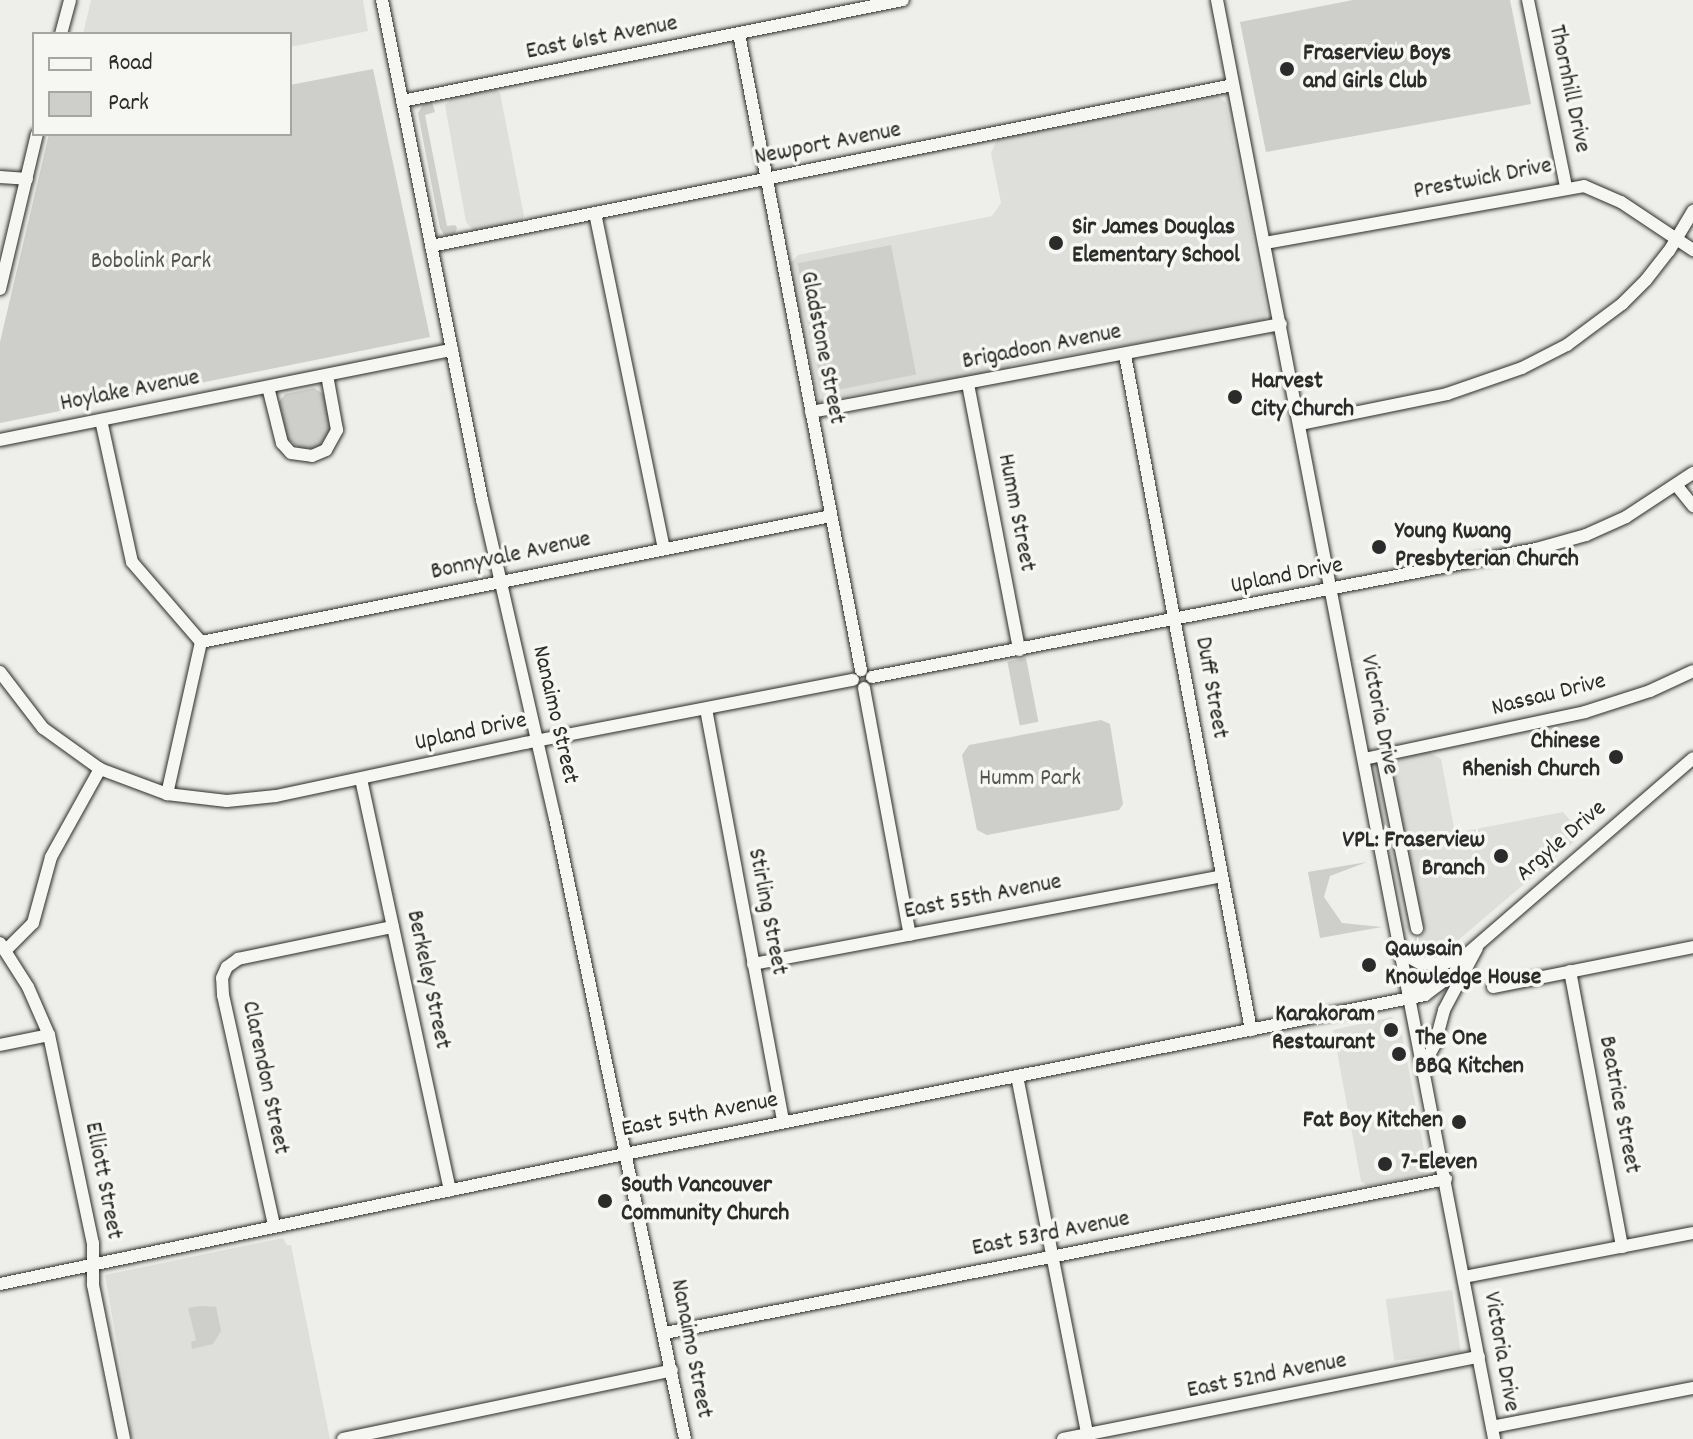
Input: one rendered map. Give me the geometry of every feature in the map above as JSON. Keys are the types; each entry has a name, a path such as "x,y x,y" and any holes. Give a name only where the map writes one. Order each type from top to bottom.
{"street":[{"path":"62,32 70,0"},
{"name":"Nanaimo Street","path":"382,0 500,582 538,740 685,1439"},
{"name":"East 61st Avenue","path":"402,101 903,0"},
{"name":"Victoria Drive","path":"1217,0 1493,1433"},
{"name":"Thornhill Drive","path":"1528,0 1566,187"},
{"name":"Gladstone Street","path":"739,34 910,935"},
{"name":"Newport Avenue","path":"431,246 1233,85"},
{"path":"0,289 37,136"},
{"path":"0,177 27,179"},
{"name":"Prestwick Drive","path":"1265,243 1584,186 1601,191 1693,250"},
{"path":"1300,424 1447,394 1522,368 1567,345 1622,304 1676,240 1693,211"},
{"path":"595,213 664,548"},
{"name":"Brigadoon Avenue","path":"811,412 1281,324"},
{"name":"Hoylake Avenue","path":"0,440 452,350"},
{"name":"Duff Street","path":"1125,355 1251,1030"},
{"path":"268,387 282,443 291,453 312,456 326,450 337,430 327,375"},
{"name":"Humm Street","path":"968,384 1019,650"},
{"path":"101,420 132,562 201,642 167,794"},
{"name":"Upland Drive","path":"0,672 43,728 100,769 167,794 206,800 249,800 538,740 1332,591 1536,549 1586,535 1626,517 1693,473"},
{"path":"1677,486 1693,506"},
{"name":"Bonnyvale Avenue","path":"201,642 831,516"},
{"name":"Nassau Drive","path":"1364,759 1585,712 1650,691 1693,671"},
{"name":"Stirling Street","path":"706,709 783,1122"},
{"path":"1382,755 1417,929"},
{"name":"Argyle Drive","path":"1410,997 1422,982 1444,964 1460,960 1478,946 1693,758"},
{"path":"3,947 33,923 51,857 100,769"},
{"name":"Berkeley Street","path":"361,779 450,1190"},
{"path":"1385,863 1403,859"},
{"name":"East 55th Avenue","path":"753,964 1222,876"},
{"name":"Clarendon Street","path":"274,1225 223,995 222,978 227,967 238,959 393,927"},
{"path":"1424,1064 1435,1044 1444,1010 1478,946"},
{"name":"Elliott Street","path":"3,947 28,987 49,1035 90,1230 93,1285 124,1439"},
{"path":"1493,987 1693,947"},
{"path":"1401,953 1420,963 1444,964"},
{"name":"Argyle Drive","path":"1410,997 1425,995 1438,986 1455,972 1460,960"},
{"name":"Beatrice Street","path":"1570,971 1622,1247"},
{"name":"East 54th Avenue","path":"0,1284 274,1225 1410,997"},
{"path":"0,1045 49,1035"},
{"path":"1017,1076 1087,1437"},
{"name":"East 53rd Avenue","path":"665,1333 1446,1179"},
{"path":"1464,1277 1693,1233"},
{"name":"East 52nd Avenue","path":"1063,1439 1087,1437 1479,1357"},
{"path":"343,1439 672,1370"},
{"path":"1493,1433 1693,1388"}],"shaded area":[{"path":"91,0 363,0 368,31 292,47 292,32 83,32"},
{"path":"495,89 500,93 524,216 520,223 474,231 466,222 445,105 453,97"},
{"name":"Sir James Douglas Elementary School","path":"1218,96 1226,103 1267,313 1264,321 1012,365 1006,370 949,381 941,379 841,397 834,403 818,401 789,265 798,255 992,216 1001,203 991,153 997,139"},
{"path":"1428,751 1441,759 1455,833 1563,812 1579,831 1576,840 1437,958 1421,956 1412,948 1415,937 1424,933 1390,761"},
{"path":"1391,1017 1400,1024 1428,1170 1423,1175 1367,1186 1361,1181 1333,1030"},
{"path":"283,1238 287,1245 291,1245 330,1439 131,1439 105,1275"},
{"path":"1452,1290 1461,1351 1394,1361 1386,1299"}],"green space":[{"path":"1353,0 1510,0 1531,104 1266,152 1240,22"},
{"name":"Bobolink Park","path":"373,69 430,337 0,423 0,342 49,136 292,136 292,85"},
{"path":"432,102 435,112 425,115 447,226 455,225 457,228 454,236 444,235 440,228 418,113 424,103"},
{"path":"891,245 916,375 823,393 798,263"},
{"path":"314,388 325,395 331,429 318,448 301,449 287,438 279,402 285,394"},
{"path":"1026,658 1038,722 1020,725 1007,662"},
{"name":"Humm Park","path":"1101,720 1110,724 1123,804 1119,810 987,835 977,830 962,755 969,745"},
{"path":"1367,862 1330,876 1324,897 1342,923 1382,927 1320,938 1308,872"},
{"path":"216,1307 221,1331 213,1344 192,1349 191,1342 196,1340 188,1308"}],"place":[{"name":"Fraserview Boys and Girls Club","path":"1287,69"},
{"name":"Sir James Douglas Elementary School","path":"1056,243"},
{"name":"Harvest City Church","path":"1235,397"},
{"name":"Young Kwang Presbyterian Church","path":"1379,547"},
{"name":"Chinese Rhenish Church","path":"1616,757"},
{"name":"VPL: Fraserview Branch","path":"1501,856"},
{"name":"Qawsain Knowledge House","path":"1369,965"},
{"name":"Karakoram Restaurant","path":"1391,1030"},
{"name":"The One BBQ Kitchen","path":"1399,1054"},
{"name":"Fat Boy Kitchen","path":"1459,1122"},
{"name":"7-Eleven","path":"1385,1164"},
{"name":"South Vancouver Community Church","path":"605,1201"}]}
